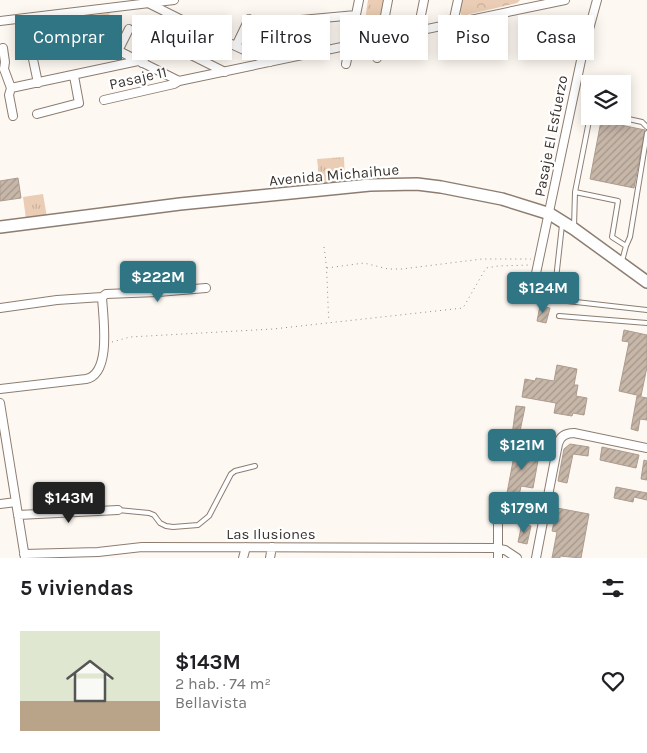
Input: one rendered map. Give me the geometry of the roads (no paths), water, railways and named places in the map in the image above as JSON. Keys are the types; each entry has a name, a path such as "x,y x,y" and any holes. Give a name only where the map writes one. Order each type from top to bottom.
{"street":[{"path":"48,15 174,0"},
{"path":"356,15 358,0"},
{"path":"385,15 388,0"},
{"path":"421,15 424,0"},
{"path":"455,15 458,0"},
{"name":"Pasaje 11","path":"484,15 526,4 565,0"},
{"name":"Pasaje El Esfuerzo","path":"535,278 583,50 597,0"},
{"path":"148,3 172,15"},
{"path":"0,21 15,19"},
{"path":"122,43 129,29"},
{"path":"242,31 233,45 242,49"},
{"path":"3,48 5,62 2,69 11,88 9,95 13,116"},
{"path":"122,53 179,81"},
{"path":"33,60 38,83"},
{"path":"201,60 225,72"},
{"path":"266,60 270,62"},
{"name":"Pasaje 11","path":"104,100 174,84 179,81 278,60"},
{"path":"346,64 347,60"},
{"path":"11,88 140,62"},
{"path":"36,114 79,103 74,76"},
{"name":"Avenida Michaihue","path":"0,227 189,204 393,184 435,186 514,202 550,214 647,282"},
{"path":"0,308 57,300 102,297 106,294 206,288"},
{"path":"0,389 91,378 98,371 105,345 102,297"},
{"path":"0,403 3,443 16,502 24,556"},
{"path":"536,558 558,444 561,438 566,434 574,433 647,448"},
{"path":"0,504 16,502"},
{"path":"18,515 118,510"},
{"path":"498,519 498,558"},
{"name":"Las Ilusiones","path":"24,556 98,552 133,547 272,547 498,548 517,558"},
{"path":"244,558 246,547"},
{"path":"270,558 272,547"}],"lane":[{"path":"631,120 642,122 647,127"},
{"path":"574,229 576,214 575,192 588,125"},
{"path":"621,263 630,237 647,133"},
{"path":"575,192 618,201 612,237 626,246"},
{"path":"561,220 563,230 555,288 558,295 567,301 647,310"},
{"path":"559,316 647,323"},
{"path":"118,510 149,513 166,526 198,525 209,516 231,474 235,471 255,466"}]}
